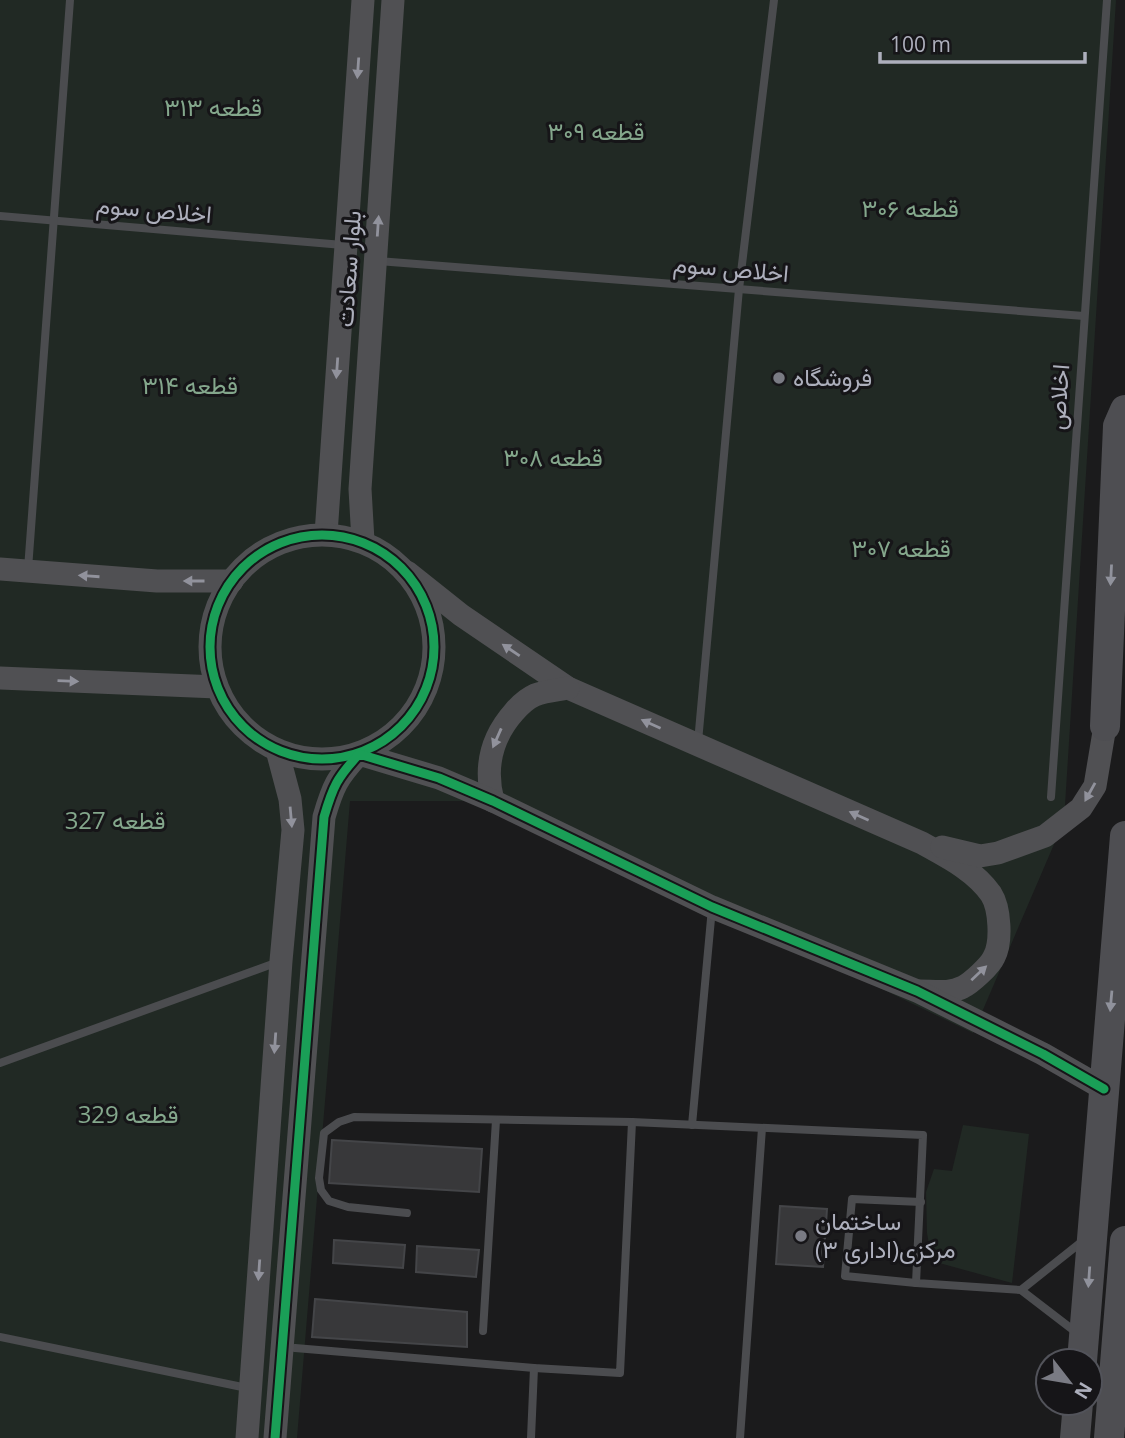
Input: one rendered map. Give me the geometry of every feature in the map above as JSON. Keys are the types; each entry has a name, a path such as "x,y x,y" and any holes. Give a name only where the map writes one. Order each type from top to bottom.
{"highway":[{"path":"1105,726 1118,426 1125,410"},
{"path":"1083,1347 1125,835"},
{"path":"1109,1438 1125,1241"},
{"path":"1075,1438 1077,1417"}],"street":[{"name":"بلوار سعادت","path":"326,534 363,0"},
{"name":"بلوار سعادت","path":"363,541 360,489 393,0"},
{"path":"407,572 426,603 435,639 432,675 416,709 392,736 359,754 333,759 306,759 277,750 252,735 231,713 217,687 211,660 211,632 218,605 232,581 257,555 290,539 326,534 363,541 387,554 461,615 568,688 922,843 957,862 975,876 993,896 1000,938 994,958 980,974 963,987 945,992 917,991"},
{"path":"0,569 157,581 232,581"},
{"path":"0,678 217,687"},
{"path":"493,801 489,785 490,762 493,745 504,723 521,704 536,695 568,688"},
{"path":"922,843 980,856 998,853 1045,835 1080,808 1095,786 1105,726"},
{"path":"247,1438 293,830 290,799 277,750"},
{"path":"359,754 439,778 493,801 712,907 917,991 1104,1088"},
{"path":"275,1438 324,817 332,789 359,754"}],"lane":[{"path":"27,571 70,0"},
{"path":"698,745 739,289 774,0"},
{"name":"اخلاص","path":"1051,797 1107,0"},
{"name":"اخلاص سوم","path":"0,216 346,246"},
{"name":"اخلاص سوم","path":"375,261 1084,316"},
{"path":"692,1125 712,907"},
{"path":"0,1063 281,961"},
{"path":"407,1213 348,1207 329,1201 321,1190 319,1178 324,1133 339,1122 354,1117 632,1122 923,1135 916,1283"},
{"path":"483,1331 496,1119"},
{"path":"295,1348 620,1373 632,1122"},
{"path":"740,1438 762,1128"},
{"path":"921,1202 852,1199 845,1276 1021,1290 1080,1347"},
{"path":"1021,1290 1092,1234"},
{"path":"0,1337 251,1389"},
{"path":"531,1438 534,1368"}],"green space":[{"path":"0,0 1116,0 1064,821 973,1033 493,801 350,801 297,1438 0,1438"},
{"path":"963,1125 1029,1134 1012,1283 932,1261 927,1233 926,1192 934,1169 952,1171"}],"building":[{"name":"فروشگاه","path":"775,372 783,372 784,383 775,383"},
{"path":"332,1140 482,1149 479,1192 329,1183"},
{"name":"ساختمان مرکزی(اداری ۳)","path":"780,1206 827,1209 823,1267 776,1264"},
{"path":"334,1240 405,1245 403,1268 333,1263"},
{"path":"417,1246 479,1250 476,1277 416,1272"},
{"path":"315,1299 467,1312 467,1347 312,1337"}],"cycle path":[{"path":"322,535 344,537 375,548 393,560 409,576 421,594 429,614 434,647 432,669 421,700 409,718 393,734 375,746 355,754 322,759 300,757 269,746 251,734 235,718 223,700 215,680 210,647 212,625 223,594 235,576 251,560 269,548 289,540 322,535"},
{"path":"275,1438 324,817 337,783 359,754 439,778 493,801 712,907 917,991 1043,1054 1104,1089"}],"place":[{"name":"فروشگاه","path":"779,378"},
{"name":"ساختمان مرکزی(اداری ۳)","path":"801,1236"}],"park label":[{"name":"قطعه ۳۱۳","path":"213,108"},
{"name":"قطعه ۳۰۹","path":"596,132"},
{"name":"قطعه ۳۰۶","path":"910,209"},
{"name":"قطعه ۳۱۴","path":"190,386"},
{"name":"قطعه ۳۰۸","path":"553,458"},
{"name":"قطعه ۳۰۷","path":"901,549"},
{"name":"قطعه 327","path":"115,821"},
{"name":"قطعه 329","path":"128,1115"}]}
